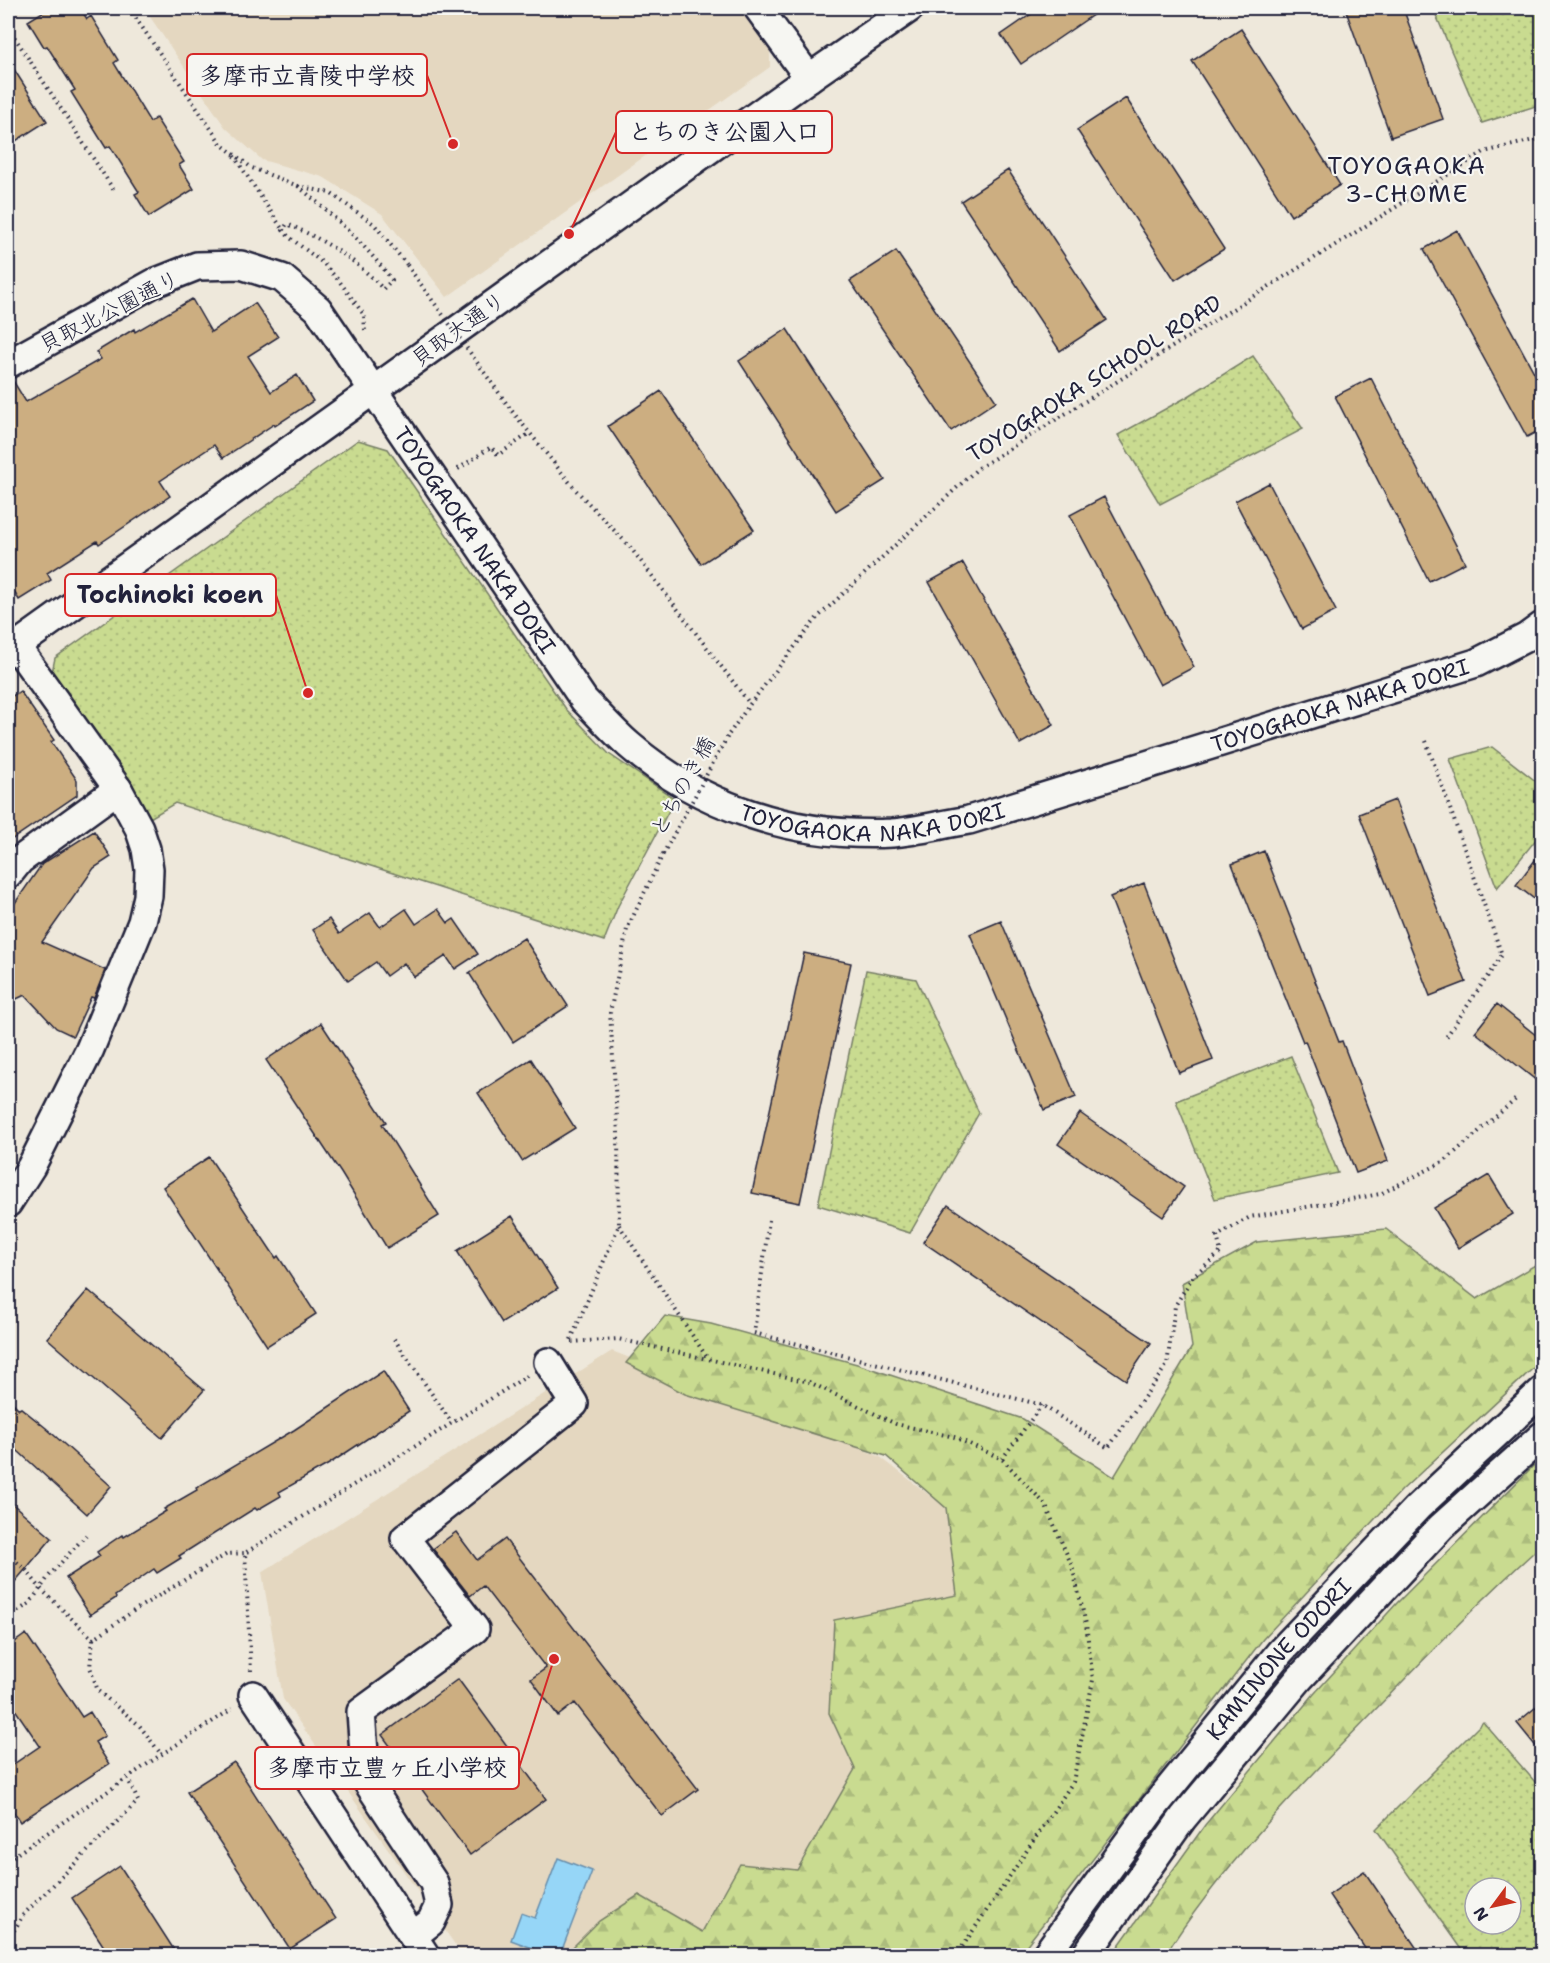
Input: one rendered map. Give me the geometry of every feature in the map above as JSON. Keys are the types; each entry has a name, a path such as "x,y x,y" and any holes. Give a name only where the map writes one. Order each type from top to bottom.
{"street":[{"path":"758,8 809,78"},
{"name":"貝取大通り","path":"12,649 910,8"},
{"name":"貝取北公園通り","path":"8,363 154,284 197,266 241,265 282,278 318,309 372,390"},
{"name":"TOYOGAOKA NAKA DORI","path":"372,390 584,700 630,746 689,787 730,808 785,825 813,830 893,833 969,820 1476,663 1527,637 1542,626"},
{"path":"8,1203 32,1167 90,1049 142,922 148,896 149,869 146,849 139,828 118,789 12,649"},
{"path":"8,875 20,860 118,789"},
{"path":"253,1695 419,1946 439,1905 434,1883 366,1780 361,1712 475,1629 405,1539 574,1404 549,1362"},
{"name":"KAMINONE ODORI","path":"1045,1956 1153,1808 1280,1652 1418,1507 1542,1391"},
{"name":"KAMINONE ODORI","path":"1085,1956 1183,1818 1299,1679 1441,1527 1542,1436"}],"path":[{"path":"129,8 222,145 252,168 298,186 330,193 375,224 512,411 575,489 630,547 750,704"},
{"path":"8,27 116,192"},
{"name":"TOYOGAOKA SCHOOL ROAD","path":"729,734 817,618 977,469 1484,152 1542,138"},
{"path":"230,151 283,230 323,263 340,282 364,315 366,336"},
{"path":"283,230 287,224 315,235 369,274 383,289 392,280 374,255 348,228 298,186"},
{"path":"449,474 491,447 498,455 530,433"},
{"name":"とちのき橋","path":"619,1225 618,1133 610,1013 627,929 663,854 729,734"},
{"path":"1426,741 1502,955 1444,1040"},
{"path":"769,1220 754,1333 1042,1405 1108,1448 1167,1365 1175,1306 1193,1276 1221,1252 1217,1236 1250,1217 1380,1194 1445,1161 1516,1099"},
{"path":"162,1754 139,1725 98,1691 90,1667 93,1639 135,1610 227,1554 245,1553 549,1362 570,1342 619,1225"},
{"path":"619,1225 708,1359"},
{"path":"394,1339 452,1423"},
{"path":"570,1342 618,1340 810,1382 896,1424 954,1437 1002,1459 1045,1504 1072,1566 1086,1624 1093,1680 1073,1782 956,1956"},
{"path":"1002,1459 1042,1405"},
{"path":"8,1618 30,1603 49,1576 86,1535"},
{"path":"8,1860 162,1754 253,1695 245,1553"},
{"path":"8,1554 27,1570 41,1589 93,1639"},
{"path":"8,1941 23,1915 138,1801 128,1779"}],"shaded area":[{"path":"144,8 739,8 770,51 770,67 447,297 382,214 323,177 262,160 225,127"},
{"path":"612,1351 879,1456 946,1508 957,1595 834,1620 829,1713 855,1769 797,1870 740,1864 702,1933 639,1895 599,1921 565,1955 463,1956 283,1699 262,1572"}],"green space":[{"path":"1433,8 1542,8 1542,104 1482,123"},
{"path":"1253,356 1303,429 1160,504 1118,435 1187,397"},
{"path":"358,440 388,449 566,709 609,754 675,799 618,906 604,941 175,803 150,818 51,677 55,658"},
{"path":"1492,747 1542,786 1542,832 1497,888 1450,759"},
{"path":"866,970 916,979 979,1113 910,1233 818,1205"},
{"path":"1291,1056 1338,1173 1215,1199 1176,1101"},
{"path":"1386,1229 1477,1299 1542,1261 1542,1360 1402,1490 1263,1639 1019,1955 565,1955 599,1921 639,1895 702,1932 740,1864 797,1870 855,1769 829,1713 834,1620 957,1595 946,1508 886,1456 685,1394 626,1363 665,1316 711,1324 857,1364 1023,1419 1114,1477 1192,1347 1182,1283 1257,1242"},
{"path":"1542,1457 1542,1545 1456,1626 1290,1798 1211,1890 1165,1955 1112,1955 1205,1825 1314,1694 1397,1603"},
{"path":"1483,1722 1542,1790 1542,1955 1465,1955 1376,1829"}],"water":[{"path":"558,1858 592,1871 560,1955 551,1955 511,1940 521,1913 535,1918"}],"building":[{"path":"49,8 80,8 87,19 91,16 118,60 114,63 150,122 156,118 184,162 179,165 194,189 149,217 135,194 139,192 110,146 106,148 71,92 75,90 28,21"},
{"path":"1040,8 1103,8 1021,64 1001,35"},
{"path":"1345,8 1403,8 1443,119 1391,137"},
{"path":"1241,29 1340,185 1291,216 1192,61"},
{"path":"8,60 47,121 8,146"},
{"path":"1126,98 1224,249 1175,280 1077,130"},
{"path":"1008,170 1107,320 1060,351 961,201"},
{"path":"1457,230 1542,387 1542,429 1527,437 1424,249"},
{"path":"896,251 996,401 951,431 850,281"},
{"path":"192,299 211,332 255,303 278,337 248,356 271,392 297,375 313,401 223,458 214,445 160,481 170,496 99,544 97,541 47,573 51,580 19,600 8,582 8,380 12,379 26,402 101,359 96,352"},
{"path":"787,329 885,480 836,511 739,361"},
{"path":"1371,378 1465,563 1429,581 1335,396"},
{"path":"661,391 754,530 701,564 608,426"},
{"path":"1269,483 1336,611 1302,629 1235,501"},
{"path":"1104,497 1194,667 1160,685 1070,515"},
{"path":"963,563 1054,725 1020,744 929,582"},
{"path":"20,691 54,740 51,742 77,780 77,795 8,842 8,699"},
{"path":"1395,800 1466,982 1430,996 1359,814"},
{"path":"94,831 111,857 94,868 42,942 105,970 94,998 91,997 73,1036 56,1028 25,995 8,1003 8,913 42,864"},
{"path":"1264,851 1339,1042 1342,1041 1388,1161 1356,1173 1305,1041 1303,1042 1232,864"},
{"path":"1542,851 1542,905 1516,885"},
{"path":"1144,883 1213,1060 1179,1073 1110,897"},
{"path":"406,909 416,924 438,909 448,923 454,919 478,954 455,969 446,956 414,977 404,963 386,976 376,962 348,981 313,930 329,919 339,934 370,913 380,927"},
{"path":"1001,921 1076,1097 1044,1110 970,934"},
{"path":"524,938 568,1006 513,1042 469,973"},
{"path":"804,953 851,963 800,1203 752,1193"},
{"path":"1497,1004 1542,1040 1542,1085 1475,1032"},
{"path":"321,1023 386,1122 382,1124 439,1216 387,1248 341,1173 266,1060"},
{"path":"531,1059 575,1128 522,1161 478,1093"},
{"path":"1080,1113 1184,1187 1163,1217 1058,1144"},
{"path":"209,1157 316,1314 267,1346 163,1187"},
{"path":"1489,1175 1513,1214 1458,1248 1434,1208"},
{"path":"948,1205 1151,1343 1126,1380 923,1242"},
{"path":"512,1216 558,1288 502,1323 457,1251"},
{"path":"88,1290 204,1390 162,1438 47,1338"},
{"path":"383,1371 409,1411 329,1464 279,1492 281,1496 257,1510 255,1508 179,1556 181,1558 157,1573 154,1569 90,1615 66,1578 100,1556 97,1552 122,1535 124,1537 166,1511 164,1509 197,1490 196,1488 294,1430"},
{"path":"8,1398 19,1409 21,1408 46,1428 111,1486 87,1514 8,1442"},
{"path":"8,1500 52,1538 8,1590"},
{"path":"456,1532 477,1560 505,1539 698,1789 662,1816 575,1703 558,1716 531,1679 546,1668 483,1586 470,1596 433,1549"},
{"path":"26,1634 82,1717 90,1712 105,1736 95,1742 109,1764 20,1822 8,1803 8,1768 40,1746 8,1699 8,1647"},
{"path":"458,1679 546,1799 470,1855 382,1735"},
{"path":"1542,1702 1542,1754 1517,1723"},
{"path":"234,1762 336,1919 290,1949 187,1792"},
{"path":"120,1866 178,1956 110,1956 72,1898"},
{"path":"1364,1871 1422,1956 1370,1956 1329,1895"}],"place":[{"name":"多摩市立青陵中学校","path":"453,144"},
{"name":"とちのき公園入口","path":"569,234"},
{"name":"Tochinoki koen","path":"308,693"},
{"name":"多摩市立豊ヶ丘小学校","path":"554,1659"}],"district":[{"name":"TOYOGAOKA 3-CHOME","path":"1407,180"}]}
